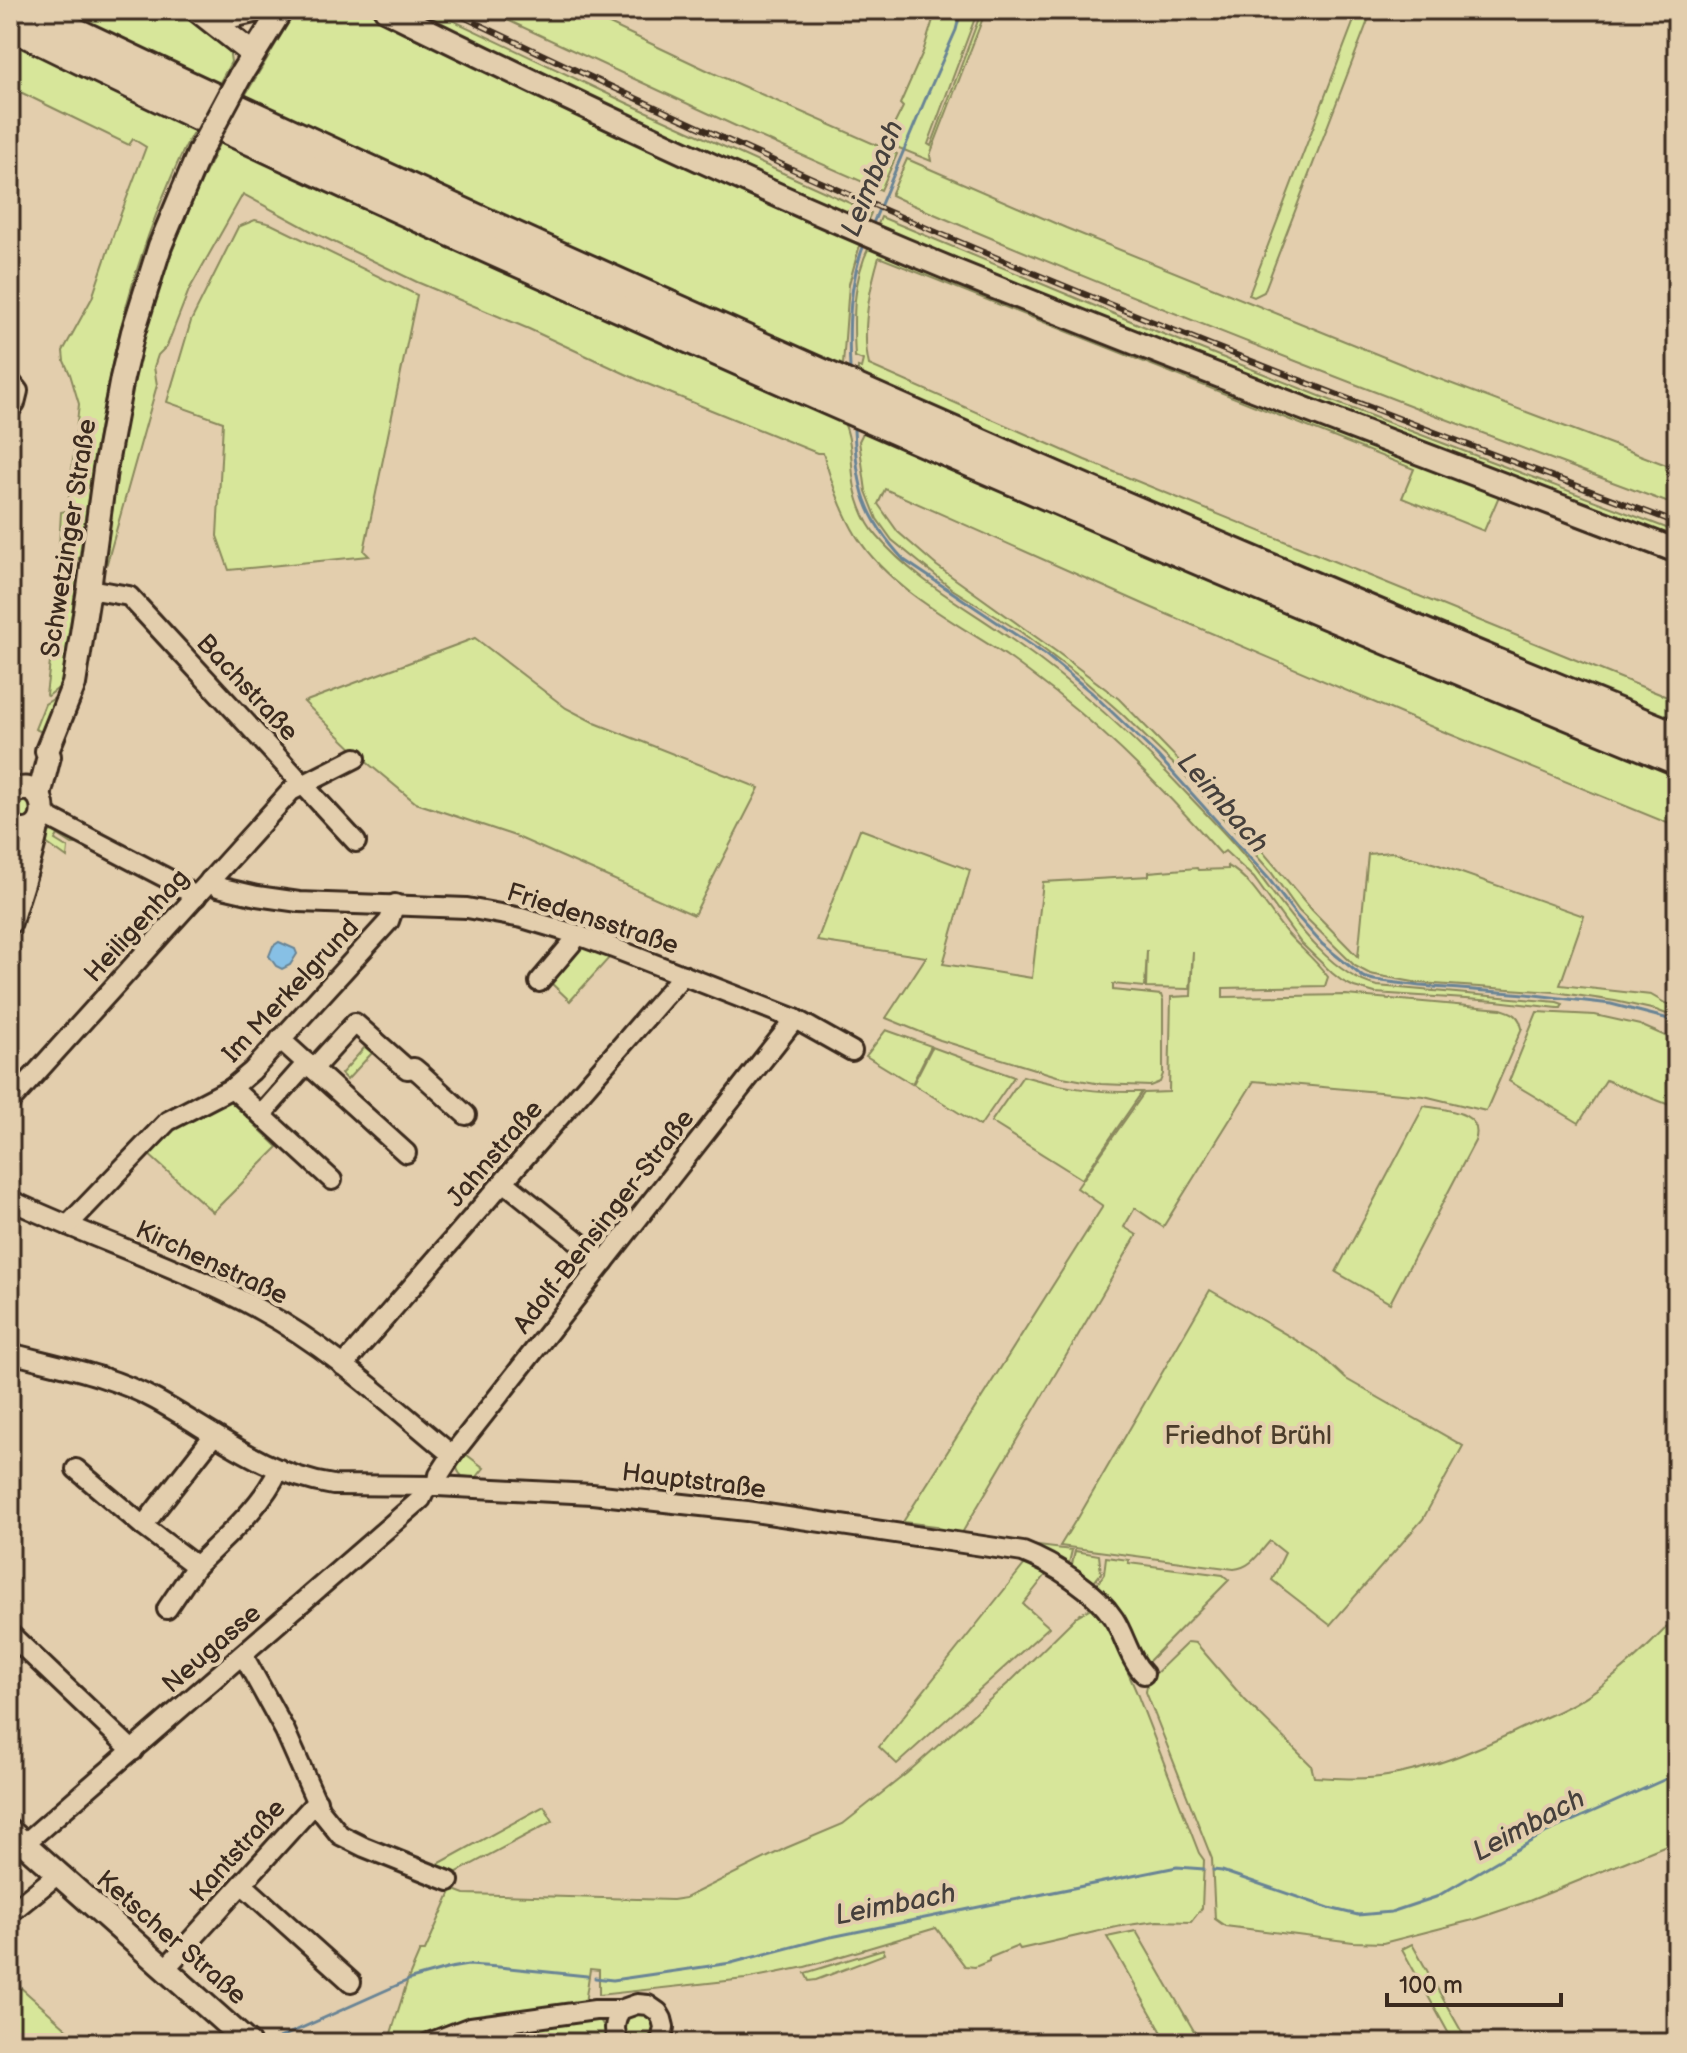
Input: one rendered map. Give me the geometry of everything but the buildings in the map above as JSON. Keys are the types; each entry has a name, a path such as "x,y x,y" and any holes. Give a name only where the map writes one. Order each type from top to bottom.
{"highway":[{"path":"30,10 428,197 873,396 1275,569 1677,736"},
{"path":"10,26 417,217 862,416 1228,574 1677,761"}],"main road":[{"path":"199,10 227,17 258,10"},
{"path":"199,10 258,46"},
{"name":"Schwetzinger Straße","path":"23,806 42,754 47,751 74,684 105,469 122,378 160,246 200,151 240,76 281,10"},
{"path":"386,10 608,117 955,271 1677,551"},
{"path":"227,17 258,46"},
{"path":"10,922 27,861 23,806"},
{"name":"Ketscher Straße","path":"17,1838 248,2043"}],"street":[{"path":"10,410 15,403 14,386"},
{"name":"Bachstraße","path":"89,589 129,596 356,842"},
{"name":"Heiligenhag","path":"10,1102 291,791 356,758"},
{"path":"23,806 172,881 196,897"},
{"name":"Friedensstraße","path":"210,880 218,887 299,902 467,908 522,918 575,934 795,1019 852,1051"},
{"name":"Im Merkelgrund","path":"68,1225 168,1121 232,1088 252,1071 389,921 395,904"},
{"path":"539,982 573,942 575,934"},
{"name":"Jahnstraße","path":"343,1366 683,975"},
{"name":"Adolf-Bensinger-Straße","path":"452,1455 795,1019"},
{"path":"261,1115 355,1023 407,1069 414,1068 466,1115"},
{"path":"280,1039 406,1153"},
{"path":"232,1088 332,1180"},
{"path":"504,1182 604,1262"},
{"name":"Kirchenstraße","path":"10,1200 200,1280 262,1311 343,1366 452,1455"},
{"name":"Hauptstraße","path":"10,1353 123,1384 156,1400 240,1451 301,1478 333,1485 432,1486 622,1497 747,1511 1013,1549 1046,1561 1090,1594 1113,1618 1137,1667 1144,1674"},
{"path":"143,1526 214,1435"},
{"name":"Neugasse","path":"17,1838 133,1751 421,1499 452,1455"},
{"path":"76,1469 196,1566"},
{"path":"167,1609 196,1566 262,1501 279,1469"},
{"path":"10,1634 133,1751"},
{"path":"243,1655 285,1731 320,1810 340,1835 449,1881"},
{"name":"Kantstraße","path":"165,1969 317,1801"},
{"name":"Ketscher Straße","path":"10,1913 58,1874"},
{"path":"242,1884 351,1982"},
{"path":"429,2043 471,2027 595,2010 620,2010 637,2004 648,2005 658,2012 664,2027 661,2041"},
{"path":"620,2010 615,2023 616,2037 620,2043"}],"green space":[{"path":"59,10 182,10 229,48 231,62 220,82 246,94 296,10 374,10 465,56 861,241 849,284 843,365 836,365 738,323 543,236"},
{"path":"401,10 431,10 871,213 867,222 854,221"},
{"path":"486,10 580,10 897,154 881,190"},
{"path":"936,10 978,10 928,144 931,146 982,10 986,10 930,155 931,161 889,144 889,135 903,107 900,104 923,52"},
{"path":"1358,10 1372,10 1264,292 1254,297 1249,295"},
{"path":"10,39 604,316 844,423 858,499 868,523 891,552 941,592 1036,657 1125,732 1228,837 1302,930 1337,965 1377,986 1557,1002 1563,1004 1561,1008 1375,993 1342,981 1301,943 1254,878 1225,851 1221,854 1162,790 1100,730 1008,657 926,604 888,574 851,527 823,453 645,383 417,282 243,194 189,290 167,346 158,355 154,367 157,385 107,563 124,437 143,345 173,249 219,144 192,134 170,179 130,291 100,422 80,554 76,562 69,565 79,567 61,686 46,695 55,622 61,512 66,511 67,515 79,404 63,351 92,298 146,147 133,139 129,145 10,87"},
{"path":"907,159 1066,228 1426,374 1677,469 1677,506 1290,359 906,202 891,195"},
{"path":"881,217 1345,406 1677,532 1677,546 1118,330 877,227"},
{"path":"255,220 271,224 417,295 364,551 369,556 229,570 217,536 223,422 167,402 191,321 238,227"},
{"path":"870,245 1677,558 1677,565 1499,496 1484,531 1402,498 1414,469 879,257 867,311 869,365 1085,460 1677,701 1677,723 1345,586 862,377 858,367 861,368 863,360 855,357 854,314 860,272"},
{"path":"863,433 891,441 1677,774 1677,827 1150,607 885,489 878,504 898,532 937,566 1119,699 1231,814 1312,910 1358,957 1368,854 1392,852 1436,864 1584,916 1560,985 1651,995 1677,1010 1677,1018 1615,1001 1555,992 1419,983 1370,974 1355,966 1299,911 1271,872 1184,774 1121,713 1021,632 952,589 892,540 877,519 866,491 859,441"},
{"path":"475,638 566,708 595,723 759,788 694,915 515,836 416,803 364,760 304,702"},
{"path":"60,695 42,732 35,729 45,704"},
{"path":"25,798 34,805 30,821 11,817 12,804"},
{"path":"860,829 970,870 943,964 1032,978 1043,882 1149,876 1149,872 1228,869 1228,866 1252,887 1286,932 1328,977 1325,986 1223,988 1223,997 1346,995 1501,1009 1515,1015 1522,1028 1486,1111 1424,1096 1254,1081 1163,1227 1135,1208 1124,1227 1137,1235 962,1533 903,1522 1103,1206 1077,1188 1144,1093 1169,1092 1171,997 1191,996 1193,952 1190,989 1146,988 1147,950 1145,987 1113,984 1113,990 1161,995 1163,1074 1160,1082 1150,1086 1101,1084 1057,1076 940,1040 886,1018 926,957 817,941"},
{"path":"54,830 80,842 72,844 58,835 55,840 68,848 67,858 42,840 45,834"},
{"path":"576,943 610,957 570,1001 549,981"},
{"path":"1537,1012 1595,1015 1640,1025 1677,1041 1677,1108 1606,1080 1579,1123 1509,1081"},
{"path":"886,1030 931,1046 912,1084 866,1056"},
{"path":"365,1047 372,1053 347,1080 341,1074"},
{"path":"932,1047 1014,1077 980,1126 913,1084"},
{"path":"1023,1076 1082,1089 1142,1092 1082,1179 991,1122"},
{"path":"229,1100 278,1147 213,1212 148,1154 172,1128"},
{"path":"1424,1106 1461,1114 1474,1123 1477,1131 1475,1141 1390,1303 1336,1272"},
{"name":"Friedhof Brühl","path":"1210,1290 1318,1353 1346,1379 1463,1446 1423,1519 1330,1625 1272,1580 1285,1553 1270,1541 1250,1563 1234,1569 1060,1546"},
{"path":"463,1452 484,1468 476,1478 462,1476 458,1470 458,1461"},
{"path":"1013,1543 1072,1550 1069,1563 1065,1568"},
{"path":"1075,1551 1099,1555 1101,1573 1091,1586 1068,1569"},
{"path":"1106,1557 1129,1560 1128,1563 1223,1575 1229,1580 1147,1663 1138,1660 1093,1590 1104,1574"},
{"path":"1028,1560 1048,1572 1023,1604 1049,1627 897,1764 879,1747"},
{"path":"1091,1608 1108,1627 1204,1860 1202,1908 1191,1922 1157,1921 1020,1949 1018,1946 975,1967 965,1966 936,1928 805,1967 745,1979 599,1995 599,1970 590,1969 584,2010 471,2016 400,2043 388,2043 408,1979 420,1951 425,1951 452,1889 465,1894 685,1898 786,1848 843,1824 907,1773 1013,1679 1077,1616"},
{"path":"1677,1616 1677,1839 1529,1901 1473,1920 1383,1943 1225,1926 1215,1919 1212,1859 1146,1692 1151,1678 1188,1642 1196,1643 1245,1700 1311,1765 1314,1777 1369,1778 1404,1773 1452,1758 1567,1707 1617,1675"},
{"path":"544,1806 553,1821 450,1876 431,1868"},
{"path":"1136,1931 1201,2043 1168,2043 1107,1937"},
{"path":"1412,1944 1468,2043 1454,2043 1402,1949"},
{"path":"883,1949 885,1954 816,1980 809,1981 805,1973"},
{"path":"10,1978 83,2043 10,2043"},
{"path":"639,2014 650,2018 654,2029 650,2040 639,2044 628,2040 624,2029 628,2018"},
{"path":"597,2015 614,2043 448,2043 472,2033"}],"water":[{"path":"279,942 295,949 297,954 290,965 282,969 269,956 273,946"}],"waterway":[{"name":"Leimbach","path":"871,228 956,30 961,10"},
{"name":"Leimbach","path":"850,368 851,304 865,242"},
{"name":"Leimbach","path":"854,430 857,468 865,500 880,530 904,560 1046,655 1092,693 1157,755 1268,878 1322,944 1363,977 1420,986 1611,1004 1665,1018 1677,1025"},
{"name":"Leimbach","path":"1213,1870 1358,1915 1391,1912 1436,1897 1545,1833 1677,1774"},
{"name":"Leimbach","path":"595,1978 613,1980 731,1963 826,1938 1177,1867 1204,1869"},
{"name":"Leimbach","path":"268,2043 411,1979 450,1968 468,1965 587,1976"}],"railway":[{"path":"449,10 752,151 1028,271 1305,382 1677,523"}]}
